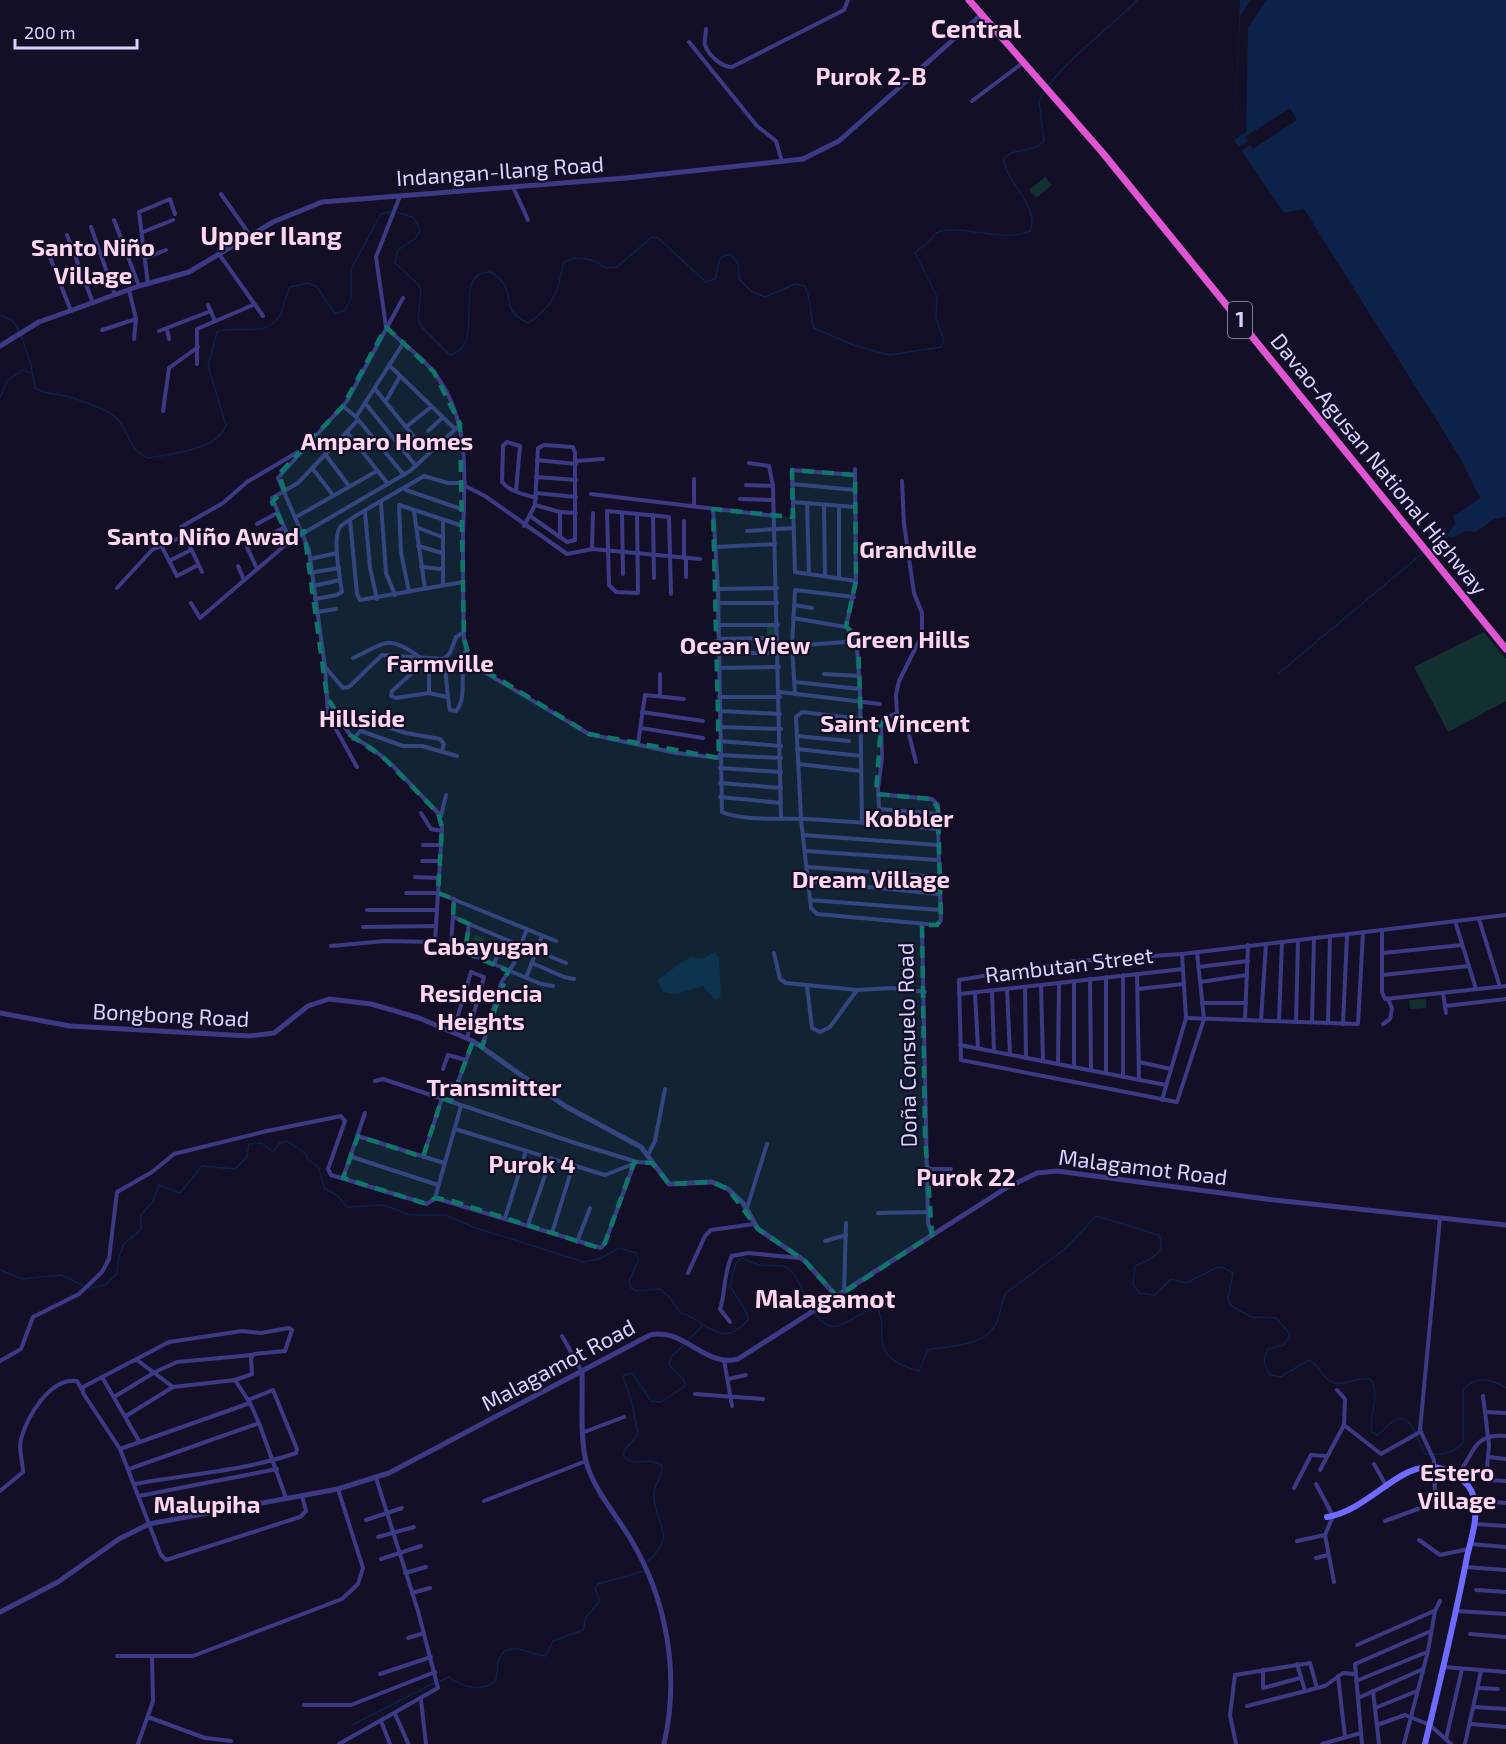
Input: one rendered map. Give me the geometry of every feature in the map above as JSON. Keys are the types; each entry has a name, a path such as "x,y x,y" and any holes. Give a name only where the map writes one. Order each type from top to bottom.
{"highway":[{"name":"Davao-Agusan National Highway","path":"969,0 1052,92 1506,649"}],"main road":[{"path":"1330,1516 1356,1508 1416,1469 1435,1467 1456,1476 1473,1494 1474,1524 1457,1611 1425,1744"}],"street":[{"path":"706,29 705,44 709,51 724,66 732,67 844,10 848,0"},
{"name":"Indangan-Ilang Road","path":"0,346 25,329 139,286 189,272 250,235 312,205 332,201 782,163 809,157 839,141 982,14"},
{"path":"689,42 757,126 776,141 782,163"},
{"path":"972,101 1025,61"},
{"path":"513,187 528,220"},
{"path":"221,194 250,235"},
{"path":"400,196 376,257 386,327 404,342 439,379 460,424 465,484 463,526 465,652 461,667 461,697 458,710 450,710 444,659"},
{"path":"148,284 139,212 170,199 174,213"},
{"path":"114,220 139,286"},
{"path":"143,232 173,220"},
{"path":"90,227 115,295"},
{"path":"67,235 93,303"},
{"path":"46,247 71,311"},
{"path":"145,258 166,250"},
{"path":"219,255 263,316"},
{"path":"129,290 136,319 134,339"},
{"path":"357,767 328,718 325,667 310,559 303,532 278,480 279,474 343,406 403,298"},
{"path":"208,305 215,321"},
{"path":"197,364 197,329 253,305"},
{"path":"159,331 167,330 211,311"},
{"path":"102,330 136,319"},
{"path":"167,330 168,339"},
{"path":"290,541 272,498 298,483 347,432 404,342"},
{"path":"163,411 170,368 181,357 198,347"},
{"path":"389,365 455,429"},
{"path":"386,401 400,376"},
{"path":"375,388 414,437"},
{"path":"365,404 416,465"},
{"path":"343,406 357,419 404,475"},
{"path":"406,427 431,407"},
{"path":"428,430 442,418"},
{"path":"191,603 200,618 290,541 404,475 460,424"},
{"path":"347,432 388,484"},
{"path":"516,491 520,446 507,442 503,446 502,479 506,487 516,491 536,498"},
{"path":"524,526 535,505 538,448 544,445 573,447 576,463 575,540 570,542 560,537 530,516"},
{"path":"202,572 184,536 182,525 223,503 247,482 303,448"},
{"path":"325,454 349,486"},
{"path":"537,460 576,463 603,459"},
{"path":"749,463 769,466 773,486 780,694 781,818"},
{"path":"312,468 333,495"},
{"path":"846,627 856,581 855,469"},
{"path":"855,475 792,470 795,572 856,581"},
{"path":"296,517 377,471"},
{"path":"315,599 340,595 337,553 339,529 350,520 424,476 448,483 465,484 567,554 592,549 700,559"},
{"path":"536,477 576,480"},
{"path":"694,479 694,505"},
{"path":"902,481 904,524 914,593 922,613 922,635 897,686 897,713 906,723 916,762"},
{"path":"792,484 855,490"},
{"path":"746,485 773,486"},
{"path":"405,489 464,510"},
{"path":"536,492 576,496"},
{"path":"591,494 774,516"},
{"path":"740,499 773,500"},
{"path":"793,502 855,507"},
{"path":"381,503 386,573 395,595"},
{"path":"807,503 809,574"},
{"path":"409,592 402,552 399,505 443,522 463,526"},
{"path":"535,505 560,512 576,513"},
{"path":"824,505 825,576"},
{"path":"839,506 839,578"},
{"path":"714,509 719,625 720,797 724,813 781,818 801,819 862,822 938,829 939,924 817,914 812,911 801,819 796,717 800,712 881,723"},
{"path":"414,511 425,589"},
{"path":"637,514 639,593 616,592 609,585 606,551 607,511 669,517 671,594"},
{"path":"365,512 370,568 377,599"},
{"path":"560,512 560,537"},
{"path":"257,524 277,513"},
{"path":"592,549 593,513"},
{"path":"622,513 623,574"},
{"path":"653,515 654,578"},
{"path":"350,520 358,597 363,600 463,582"},
{"path":"684,520 686,577"},
{"path":"443,522 443,585"},
{"path":"415,527 442,537"},
{"path":"258,542 283,528"},
{"path":"747,531 794,528"},
{"path":"117,588 152,550 184,536"},
{"path":"716,548 775,544"},
{"path":"418,546 442,553"},
{"path":"162,547 177,576 198,565"},
{"path":"248,547 257,569"},
{"path":"169,561 191,550"},
{"path":"310,559 337,553"},
{"path":"238,566 244,580"},
{"path":"421,567 442,569"},
{"path":"315,572 339,568"},
{"path":"313,586 340,580"},
{"path":"718,589 777,588"},
{"path":"795,694 792,646 795,590 854,597"},
{"path":"718,603 777,603"},
{"path":"794,605 812,608"},
{"path":"317,612 336,609"},
{"path":"793,618 846,627 854,630 858,641 862,822"},
{"path":"719,625 778,625"},
{"path":"325,667 343,688 354,683 370,664 382,656 390,654 413,658 444,659 450,653 456,636 464,632"},
{"path":"719,639 765,638"},
{"path":"353,658 392,641 400,643 422,658"},
{"path":"792,646 858,641"},
{"path":"465,652 476,666 545,706 581,731 675,753 719,757 781,758"},
{"path":"719,653 778,653"},
{"path":"413,658 411,674 392,691 391,696 396,698 429,693 447,696"},
{"path":"429,659 429,693"},
{"path":"719,668 779,667"},
{"path":"660,674 660,696"},
{"path":"824,674 860,676"},
{"path":"795,682 860,689"},
{"path":"719,697 795,694 880,704"},
{"path":"638,744 645,695 684,699"},
{"path":"327,697 353,739 373,749 393,766 440,817"},
{"path":"720,711 780,714"},
{"path":"642,712 703,721"},
{"path":"880,824 878,794 882,758 881,723 885,718 897,713"},
{"path":"353,739 372,722 406,733 440,739 444,744 442,750"},
{"path":"720,727 780,729"},
{"path":"641,728 703,738"},
{"path":"361,731 403,746 422,746 457,756"},
{"path":"797,736 849,741"},
{"path":"719,741 781,746"},
{"path":"797,749 861,756"},
{"path":"798,764 861,771"},
{"path":"720,768 781,772"},
{"path":"720,783 781,788"},
{"path":"878,794 932,799 938,805 938,814 879,809"},
{"path":"331,946 385,941 435,942 442,831 440,817 446,795"},
{"path":"720,797 781,803"},
{"path":"421,813 431,829 442,831"},
{"path":"803,835 938,845"},
{"path":"423,845 441,845"},
{"path":"806,851 938,860"},
{"path":"422,861 440,861"},
{"path":"808,867 938,877"},
{"path":"415,877 439,878"},
{"path":"809,881 938,894"},
{"path":"406,893 438,893 556,940"},
{"path":"454,899 451,946 526,978 553,986"},
{"path":"810,900 939,910"},
{"path":"367,910 436,910"},
{"path":"1197,952 1204,1019 1179,1101 1162,1100 964,1062 960,1057 959,980 1075,961 1182,954 1248,945 1506,916"},
{"path":"453,917 520,946"},
{"path":"1479,919 1500,987"},
{"path":"1455,921 1476,989"},
{"path":"465,952 469,924"},
{"name":"Doña Consuelo Road","path":"922,924 925,992 926,1169 928,1212 932,1235"},
{"path":"363,927 435,926"},
{"path":"482,1047 501,983 509,971 527,929"},
{"path":"1383,930 1383,996 1388,999 1392,1008 1390,1018 1383,1024"},
{"path":"1186,1018 1343,1024 1360,1022 1364,932"},
{"path":"1343,1024 1347,934"},
{"path":"526,978 542,936"},
{"path":"1328,1023 1330,936"},
{"path":"1312,1022 1314,938"},
{"path":"494,964 504,939"},
{"path":"1296,1022 1298,940"},
{"path":"1279,1021 1282,942"},
{"path":"1261,1020 1266,944"},
{"path":"1245,1020 1248,945"},
{"path":"1383,953 1462,945"},
{"path":"537,951 566,963"},
{"path":"774,953 782,981 807,986 857,990 891,988 925,992"},
{"path":"1162,1100 1186,1018 1182,954"},
{"path":"1198,967 1248,961"},
{"path":"532,963 574,979"},
{"path":"1382,975 1469,966"},
{"name":"Rambutan Street","path":"959,994 1183,969"},
{"path":"451,1101 466,1060 484,977 471,972 453,1032"},
{"path":"1137,974 1139,1080"},
{"path":"1123,975 1123,1077"},
{"path":"1200,982 1247,975"},
{"path":"1106,977 1106,1073"},
{"path":"1090,979 1091,1070"},
{"path":"1074,981 1074,1067"},
{"path":"1058,1064 1059,983"},
{"path":"1138,989 1184,984"},
{"path":"1041,985 1043,1061"},
{"path":"807,986 811,1005 810,1024 812,1028 820,1032 830,1027 857,990"},
{"path":"1388,999 1506,986"},
{"path":"1025,987 1026,1058"},
{"path":"1007,989 1010,1055"},
{"path":"992,991 994,1052"},
{"path":"975,993 978,1048"},
{"path":"1443,993 1446,1012"},
{"name":"Bongbong Road","path":"0,1013 63,1025 260,1036 281,1029 314,1003 339,999 395,1010 453,1032 482,1047 550,1097 641,1148 669,1184 717,1184 735,1194 747,1209 754,1224 801,1258 837,1297"},
{"path":"1445,1006 1506,999"},
{"path":"1202,1003 1246,1003"},
{"path":"960,1045 1166,1085"},
{"path":"443,1069 448,1055 466,1060"},
{"path":"1139,1062 1171,1069"},
{"path":"375,1081 383,1079 635,1163 652,1163"},
{"path":"648,1155 655,1141 664,1089"},
{"path":"423,1157 442,1098"},
{"path":"0,1361 21,1349 33,1317 79,1294 102,1272 109,1259 117,1192 152,1173 168,1157 267,1131 341,1116 345,1121 328,1169 331,1175 430,1203 435,1198 461,1106"},
{"path":"343,1178 365,1113"},
{"path":"454,1129 605,1175 635,1163"},
{"path":"358,1136 444,1163"},
{"path":"747,1209 748,1197 756,1184 767,1144"},
{"path":"505,1218 526,1150"},
{"path":"352,1156 438,1185"},
{"path":"528,1225 551,1158"},
{"path":"435,1198 597,1248 603,1247 635,1163"},
{"path":"552,1233 573,1165"},
{"path":"926,1169 951,1169"},
{"name":"Malagamot Road","path":"0,1612 58,1582 119,1539 148,1524 338,1490 376,1478 650,1335 666,1334 680,1338 724,1360 746,1355 932,1235 1024,1178 1037,1173 1057,1171 1506,1225"},
{"path":"577,1242 590,1208"},
{"path":"878,1212 928,1212"},
{"path":"1385,1521 1432,1503 1435,1495 1435,1467 1432,1454 1419,1432 1440,1218"},
{"path":"688,1273 705,1236 711,1230 754,1224"},
{"path":"844,1293 846,1224"},
{"path":"825,1241 846,1235"},
{"path":"730,1322 720,1309 725,1297 724,1280 732,1256 748,1253 801,1258"},
{"path":"82,1391 85,1385 173,1341 242,1331 261,1333 292,1329 285,1351 184,1361 155,1372 114,1397"},
{"path":"562,1336 582,1372 586,1461 594,1480 643,1562 662,1614 670,1658 669,1708 664,1744"},
{"path":"126,1416 173,1387 235,1380 252,1374 252,1355"},
{"path":"137,1360 173,1387"},
{"path":"724,1360 732,1406"},
{"path":"728,1379 746,1375"},
{"path":"102,1377 139,1441"},
{"path":"0,1491 23,1472 21,1437 44,1396 56,1387 74,1380 80,1384 82,1391 120,1449 161,1554 169,1562 300,1517 306,1511 302,1496"},
{"path":"235,1380 249,1401 275,1460 286,1498"},
{"path":"1320,1470 1344,1425 1345,1399 1337,1390"},
{"path":"120,1449 273,1391 297,1451 275,1460 135,1484"},
{"path":"695,1394 763,1399"},
{"path":"1483,1396 1489,1437 1486,1480 1506,1481"},
{"path":"1485,1412 1506,1413"},
{"path":"584,1432 624,1417"},
{"path":"129,1469 259,1423"},
{"path":"1344,1425 1381,1454 1419,1432"},
{"path":"1456,1476 1476,1444 1489,1437 1506,1436"},
{"path":"1294,1488 1311,1455 1326,1456"},
{"path":"1489,1457 1506,1459"},
{"path":"484,1501 586,1461"},
{"path":"1374,1464 1387,1487"},
{"path":"139,1496 277,1468"},
{"path":"339,1744 421,1700 438,1688 424,1633 391,1534 376,1478"},
{"path":"1317,1484 1330,1516 1325,1535 1334,1582"},
{"path":"117,1656 193,1656 332,1605 347,1595 358,1584 363,1568 338,1490"},
{"path":"1482,1501 1506,1503"},
{"path":"366,1520 402,1508"},
{"path":"1474,1524 1506,1526"},
{"path":"378,1538 414,1527"},
{"path":"1297,1541 1325,1535"},
{"path":"1419,1540 1440,1556 1469,1547 1506,1547"},
{"path":"381,1559 421,1546"},
{"path":"1316,1558 1328,1555"},
{"path":"405,1573 426,1567"},
{"path":"1465,1567 1506,1570"},
{"path":"412,1593 430,1588"},
{"path":"1476,1590 1506,1592"},
{"path":"1404,1744 1428,1651 1435,1611 1440,1601"},
{"path":"1357,1645 1435,1611"},
{"path":"1457,1611 1506,1614"},
{"path":"1362,1744 1355,1664 1431,1631"},
{"path":"408,1638 424,1633"},
{"path":"1470,1634 1506,1637"},
{"path":"1356,1681 1428,1651"},
{"path":"138,1744 154,1693 152,1657"},
{"path":"380,1674 431,1657"},
{"path":"1297,1664 1305,1691"},
{"path":"1236,1744 1230,1715 1234,1677 1297,1664 1311,1664 1317,1688"},
{"path":"1443,1667 1506,1672"},
{"path":"1358,1698 1423,1669"},
{"path":"1446,1739 1462,1669"},
{"path":"1263,1670 1263,1688 1300,1678"},
{"path":"1465,1744 1475,1707 1481,1671"},
{"path":"304,1705 351,1705 435,1672"},
{"path":"1247,1706 1330,1684 1346,1672 1355,1674"},
{"path":"1338,1676 1345,1737"},
{"path":"1479,1688 1498,1689"},
{"path":"1373,1691 1379,1744"},
{"path":"1375,1708 1417,1691"},
{"path":"421,1700 426,1744"},
{"path":"1475,1707 1506,1709"},
{"path":"394,1714 408,1743"},
{"path":"1377,1725 1402,1715 1410,1716 1430,1725 1451,1744"},
{"path":"148,1718 206,1738 231,1741"},
{"path":"381,1721 390,1744"},
{"path":"1471,1724 1506,1727"},
{"path":"1322,1744 1361,1733"}],"highlighted area":[{"path":"386,327 434,372 460,424 464,639 471,662 589,734 719,758 713,509 793,517 792,470 855,475 856,581 846,626 858,641 861,724 881,723 876,794 932,799 938,809 941,920 937,925 922,925 925,1136 932,1235 837,1297 805,1261 758,1229 728,1189 712,1182 669,1184 652,1163 634,1162 605,1243 599,1248 452,1201 436,1198 424,1203 343,1178 358,1136 423,1157 442,1098 451,1101 473,1041 482,1047 508,971 465,952 469,924 453,917 454,899 438,893 442,827 438,813 383,757 350,735 327,697 304,531 290,541 272,502 284,490 279,474 343,406"}],"green space":[{"path":"1045,177 1052,185 1036,198 1029,190"},
{"path":"767,627 776,627 777,646 767,646"},
{"path":"1484,632 1506,659 1506,701 1448,732 1414,667"},
{"path":"475,935 484,938 478,954 470,951"},
{"path":"1426,999 1426,1008 1410,1009 1409,1000"}],"water":[{"path":"1240,0 1506,0 1506,517 1494,519 1476,532 1466,531 1452,538 1447,535 1455,524 1453,516 1480,498 1459,456 1304,209 1284,213 1234,140"},
{"path":"715,952 719,957 720,998 714,999 703,986 676,994 663,992 658,981 668,972 691,957 704,958"}],"pier":[{"path":"1250,0 1266,0 1248,28 1246,132 1234,140 1240,16"},
{"path":"1290,108 1297,120 1253,149 1250,145 1241,151 1238,147 1248,141 1245,137"},
{"path":"1437,422 1480,498 1450,518 1451,514 1477,497 1434,423"}],"waterway":[{"path":"1048,86 1069,63 1137,0"},
{"path":"397,212 414,218 420,230 416,238 398,250 395,263 419,285 421,291 418,318 421,326 450,355 461,348 467,338 469,295 472,283 478,275 491,272 500,280 506,287 512,311 528,323 537,317 553,298 563,263 580,258 591,260 606,268 617,267 652,237 658,238 706,282 715,279 720,258 730,254 738,263 739,279 752,292 765,297 795,284 805,286 814,328 853,345 889,355 941,347 944,341 936,318 937,297 915,253 935,234 943,231 1006,235 1030,231 1031,212 1010,176 1004,158 1013,153 1034,148 1044,141 1039,102 1045,90"},
{"path":"21,335 31,365 35,388 77,399 110,413 121,423 135,448 148,458 193,449 214,440 226,425 208,366 217,332 267,327 274,323 280,315 290,287 308,283 317,287 335,314 345,310 351,299 351,269 381,214 393,211"},
{"path":"0,315 12,320 19,331"},
{"path":"0,398 7,381 22,370 31,373"},
{"path":"1428,549 1447,535"},
{"path":"1279,673 1424,552"},
{"path":"89,1288 105,1285 117,1274 123,1245 141,1229 141,1215 153,1201 159,1185 180,1193 202,1166 235,1169 247,1157 249,1144 262,1143 273,1152 280,1143 287,1141 306,1154 307,1159 318,1167 325,1189 337,1195 347,1207 384,1205 410,1215 445,1215 476,1228 584,1262 599,1259 619,1248 636,1253 639,1259 629,1281 631,1288 637,1291 660,1289 681,1313 713,1331 729,1333 748,1320 747,1313 730,1286 736,1263 742,1258 759,1265 785,1266 794,1274 813,1310"},
{"path":"815,1314 830,1326 838,1326 876,1308 882,1323 884,1349 890,1357 901,1364 919,1371 928,1350 965,1344 990,1332 998,1320 1006,1293 1066,1248 1096,1216 1159,1235 1161,1242 1159,1252 1151,1259 1135,1266 1133,1284 1139,1293 1155,1295 1171,1279 1186,1283 1218,1267 1233,1273 1228,1299 1230,1305 1251,1317 1276,1318 1290,1334 1284,1345 1268,1349 1266,1353 1266,1369 1270,1375 1280,1377 1309,1360 1331,1382 1344,1383 1370,1379 1375,1391 1371,1425 1372,1432 1377,1435 1392,1422 1399,1419 1404,1420 1413,1429 1425,1454 1435,1455 1450,1451 1463,1443 1463,1390 1478,1380 1495,1382 1506,1388"},
{"path":"0,1270 23,1279 61,1275 84,1286"},
{"path":"687,1342 702,1326"},
{"path":"648,1561 662,1543 662,1528 654,1503 654,1493 662,1466 652,1462 632,1462 624,1457 624,1451 638,1434 632,1403 623,1376 632,1373 651,1401 661,1402 685,1386 684,1380 669,1365 671,1357 684,1345"},
{"path":"440,1681 449,1677 465,1686 483,1687 495,1682 500,1657 509,1649 546,1656 553,1641 583,1630 586,1617 600,1601 595,1588 598,1584 644,1571"},
{"path":"352,1725 434,1683"}],"district":[{"name":"Central","path":"976,29"},
{"name":"Purok 2-B","path":"871,77"},
{"name":"Upper Ilang","path":"271,236"},
{"name":"Santo Niño Village","path":"93,262"},
{"name":"Amparo Homes","path":"387,442"},
{"name":"Santo Niño Awad","path":"203,537"},
{"name":"Grandville","path":"918,550"},
{"name":"Green Hills","path":"908,640"},
{"name":"Ocean View","path":"745,646"},
{"name":"Farmville","path":"440,664"},
{"name":"Hillside","path":"362,719"},
{"name":"Saint Vincent","path":"895,724"},
{"name":"Kobbler","path":"909,819"},
{"name":"Dream Village","path":"871,880"},
{"name":"Cabayugan","path":"486,947"},
{"name":"Residencia Heights","path":"481,1008"},
{"name":"Transmitter","path":"494,1088"},
{"name":"Purok 4","path":"532,1165"},
{"name":"Purok 22","path":"966,1178"},
{"name":"Malagamot","path":"825,1299"},
{"name":"Estero Village","path":"1457,1487"},
{"name":"Malupiha","path":"207,1505"}]}
